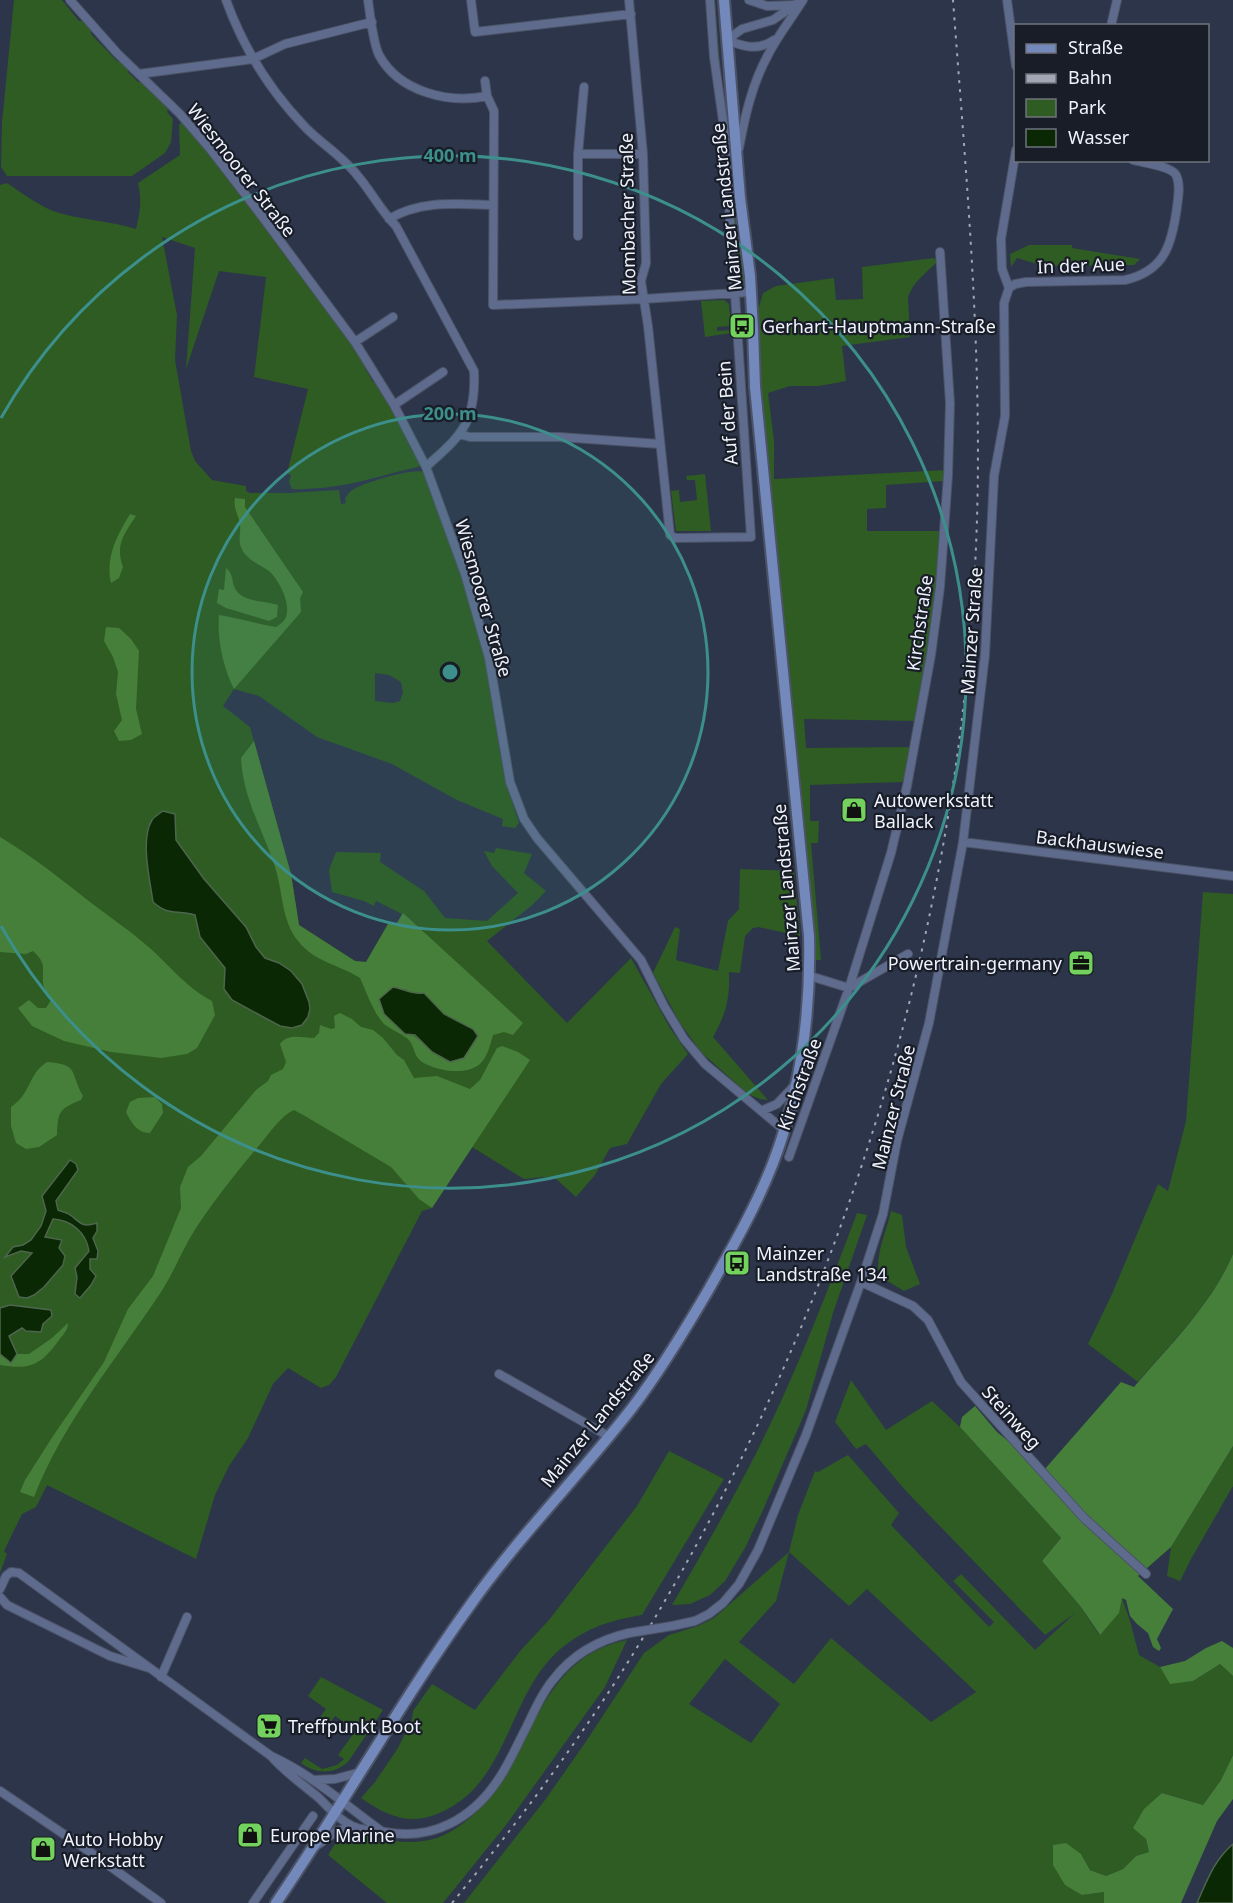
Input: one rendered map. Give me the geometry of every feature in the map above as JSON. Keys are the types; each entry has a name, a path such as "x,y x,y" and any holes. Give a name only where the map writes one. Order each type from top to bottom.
{"main road":[{"name":"Mainzer Landstraße","path":"276,1903 471,1604 515,1546 608,1437 658,1372 721,1268 751,1212 772,1165 797,1083 807,1018 810,976 808,936 755,387 751,292 724,0"}],"street":[{"name":"Wiesmoorer Straße","path":"69,0 117,53 180,114 211,150 355,342 394,405 426,467 448,523 489,658 506,768 513,794 524,819 537,838 640,960 664,1006 705,1064 784,1130"},
{"path":"226,0 253,58 281,101 308,130 356,173 396,226 416,259 474,371 475,386 467,419 459,434 426,467"},
{"path":"368,0 378,54 387,67 402,80 423,92 450,98 487,96"},
{"path":"471,0 476,32 631,14"},
{"name":"Mombacher Straße","path":"629,0 643,154 646,263 642,281 643,299 648,326 670,535"},
{"name":"Auf der Bein","path":"670,535 675,538 751,537 724,128 714,57 710,0"},
{"path":"749,0 767,6 800,1"},
{"path":"1007,0 1014,51"},
{"path":"1111,24 1117,0"},
{"path":"727,40 742,28 773,20 800,1"},
{"path":"737,155 752,93 762,67 800,1"},
{"path":"139,74 253,58 285,44 372,22"},
{"path":"727,40 743,46 755,47 767,44 778,37"},
{"path":"485,81 487,96 494,111 493,305 751,292"},
{"path":"578,236 578,154 584,87"},
{"path":"578,154 643,154"},
{"name":"Mainzer Straße","path":"355,1827 417,1834 443,1828 458,1821 487,1795 499,1779 541,1697 563,1668 598,1643 629,1633 695,1621 723,1603 739,1584 758,1550 806,1435 883,1214 897,1141 929,1023 963,842 985,655 994,476 1006,404 1004,303 1009,288 1002,268 1001,239 1014,162"},
{"name":"In der Aue","path":"1009,288 1020,283 1125,280 1139,277 1155,266 1165,254 1173,235 1179,188 1176,175 1169,169 1141,162"},
{"path":"389,219 422,206 492,205"},
{"name":"Kirchstraße","path":"789,1157 849,988 891,853 903,804 931,655 940,587 948,475 950,403 940,252"},
{"path":"355,342 393,317"},
{"path":"394,405 443,372"},
{"path":"459,434 470,437 559,437 660,444"},
{"name":"Backhauswiese","path":"963,842 1233,876"},
{"path":"810,976 849,988 908,954"},
{"path":"761,1111 777,1104 797,1083"},
{"name":"Steinweg","path":"861,1282 913,1306 928,1320 961,1382 1084,1518 1146,1574"},
{"path":"499,1374 608,1437"},
{"path":"0,1589 6,1576 11,1572 19,1573 271,1756 313,1780 380,1830"},
{"path":"0,1597 7,1605 110,1656 153,1670"},
{"path":"161,1677 187,1617"},
{"path":"271,1756 334,1815 355,1827"},
{"path":"313,1780 335,1779 361,1772"},
{"path":"0,1791 161,1903"},
{"path":"254,1903 313,1816"},
{"path":"310,1851 337,1831 355,1827"}],"green space":[{"path":"14,0 62,0 79,21 85,21 91,26 91,34 117,61 127,65 128,72 138,82 142,82 168,109 167,112 173,119 171,142 165,153 132,176 7,176 1,167 2,123"},
{"path":"713,0 715,0 721,78 729,123 744,282 740,287 738,286"},
{"path":"183,120 242,198 256,212 367,366 365,368 373,382 379,383 413,453 416,452 421,464 418,467 346,484 292,489 289,482 291,475 287,473 308,389 254,377 266,277 219,271 186,369 195,248 162,237 177,315 175,360 191,451 195,461 212,480 246,486 246,491 250,493 339,490 341,504 346,503 345,499 350,492 360,486 400,474 424,472 466,582 483,647 504,777 519,823 515,828 502,826 503,819 457,800 392,764 317,737 259,696 234,689 223,706 250,727 291,874 299,925 355,961 366,962 388,924 397,923 402,914 376,901 374,906 332,892 329,870 336,852 381,853 380,862 424,891 445,918 487,921 518,893 492,866 484,851 494,853 496,848 532,854 524,873 546,891 487,941 567,1023 631,958 670,1028 688,1054 661,1084 627,1144 610,1148 595,1175 576,1197 555,1178 524,1179 472,1147 432,1208 422,1211 336,1377 329,1385 321,1388 288,1368 273,1384 248,1438 229,1466 215,1495 196,1559 47,1485 36,1507 22,1514 4,1551 7,1554 0,1573 0,185 7,183 37,203 56,212 136,229 140,206 138,183 180,155 179,125","holes":["375,673 389,675 401,682 403,692 400,701 393,703 375,701"]},
{"path":"1029,245 1072,245 1072,248 1140,259 1134,265 1044,266 1017,258 1011,267 1010,254"},
{"path":"934,258 937,262 916,282 908,297 910,337 842,346 846,381 819,386 790,386 768,393 774,441 774,479 947,470 944,481 886,485 886,508 867,509 867,531 939,531 937,589 916,721 804,719 806,748 912,747 907,773 902,782 810,785 810,821 819,821 818,843 811,843 821,960 814,960 759,369 757,308 763,293 776,286 834,278 836,300 863,299 862,267"},
{"path":"724,300 729,304 731,326 717,327 717,331 731,330 731,333 705,337 701,301"},
{"path":"705,474 711,531 676,531 671,491 679,490 680,502 697,500 695,480 687,480 686,476"},
{"path":"235,498 245,499 245,507 303,592 300,598 301,612 234,689 222,653 219,615 276,627 284,620 287,611 283,592 277,580 269,571 249,558 241,547 240,524 235,508"},
{"path":"130,514 136,516 120,546 123,567 119,578 111,583 110,565 113,547"},
{"path":"226,568 239,594 249,599 278,605 277,617 269,621 217,603 219,589 224,590"},
{"path":"106,627 119,628 131,639 139,651 136,709 142,734 131,740 119,741 114,731 122,720 116,694 118,672 104,641"},
{"path":"254,741 291,874 299,925 355,961 366,962 388,924 397,923 403,913 523,1023 513,1035 504,1032 493,1035 487,1054 480,1064 467,1070 451,1071 435,1068 422,1062 408,1039 380,1019 360,978 319,959 298,941 288,924 278,876 249,801 241,758","holes":["405,989 416,995 424,993 444,1014 473,1029 422,1042 384,1014"]},
{"path":"0,837 37,861 133,934 185,982 212,1001 215,1015 197,1048 187,1054 161,1058 111,1052 64,1041 32,1026 18,1008 29,1000 38,1008 46,1008 51,1000 43,984 42,963 33,951 26,954 0,952"},
{"path":"740,869 794,871 800,936 758,927 753,928 745,936 740,973 729,972 726,1006 713,1037 768,1100 748,1094 701,1052 680,1023 653,973 675,927 680,929 676,960 718,971 728,921 739,909"},
{"path":"1203,892 1233,894 1233,1254 1225,1272 1203,1305 1138,1382 1088,1344 1112,1294 1158,1184 1168,1191 1186,1121"},
{"path":"340,1013 361,1027 373,1030 383,1038 404,1060 414,1078 437,1076 470,1089 480,1080 497,1048 502,1046 530,1060 432,1208 419,1199 391,1167 294,1110 285,1116 236,1173 196,1228 161,1292 75,1417 34,1497 20,1492 53,1436 104,1362 128,1309 153,1276 181,1208 180,1187 188,1167 201,1156 256,1090 268,1081 271,1075 283,1069 286,1062 280,1044 287,1038 314,1038 319,1033 320,1025 335,1028 334,1016"},
{"path":"47,1062 69,1067 83,1096 81,1100 61,1112 57,1135 39,1147 26,1149 16,1143 11,1126 11,1107 23,1096 36,1073"},
{"path":"155,1097 162,1104 163,1113 150,1133 145,1133 135,1126 126,1112 130,1102 138,1098"},
{"path":"891,1211 902,1215 906,1247 920,1284 904,1291 879,1276 878,1260"},
{"path":"857,1213 867,1215 833,1313 806,1410 763,1510 745,1548 725,1581 710,1595 690,1604 672,1605 750,1465 780,1403"},
{"path":"1233,1254 1233,1446 1171,1547 1138,1576 1173,1609 1157,1639 1161,1648 1159,1651 1153,1647 1148,1633 1130,1616 1126,1600 1122,1598 1119,1613 1100,1635 1081,1607 1042,1561 1061,1538 960,1427 962,1417 975,1406 997,1432 1044,1470 1121,1382 1134,1387 1202,1307"},
{"path":"68,1323 64,1334 41,1360 20,1367 0,1365 0,1354 11,1362 17,1354 29,1354"},
{"path":"851,1380 886,1430 932,1401 960,1427 1061,1538 1042,1561 1081,1607 1099,1635 1122,1598 1139,1655 1160,1667 1170,1683 1193,1681 1220,1664 1233,1676 1233,1755 1221,1780 1203,1805 1162,1793 1146,1839 1149,1852 1136,1856 1123,1869 1106,1876 1090,1870 1081,1854 1082,1895 1104,1892 1104,1903 464,1903 545,1800 644,1653 669,1635 698,1626 714,1618 789,1552 798,1515 815,1471 818,1472 848,1455 899,1513 891,1525 989,1627 994,1622 953,1581 961,1574 1035,1650 1075,1613 1045,1635 906,1491 866,1444 856,1449 835,1422","holes":["789,1552 849,1606 867,1589 976,1692 931,1722 831,1638 794,1684 739,1642 776,1601","725,1659 780,1704 751,1743 689,1704"]},
{"path":"1233,1446 1233,1486 1180,1581 1167,1576 1171,1547"},
{"path":"669,1451 724,1479 642,1615 596,1627 575,1638 556,1653 539,1673 526,1694 493,1763 479,1784 460,1801 437,1814 407,1819 388,1814 361,1798 398,1748 412,1719 413,1711 432,1684 475,1710 521,1650 549,1620 637,1506"},
{"path":"627,1640 605,1687 506,1825 443,1903 387,1903 328,1855 342,1833 412,1842 437,1838 460,1826 493,1794 553,1690 572,1668 596,1651"},
{"path":"1222,1641 1233,1648 1233,1676 1220,1664 1193,1681 1170,1684 1160,1667 1185,1661"},
{"path":"321,1677 383,1710 348,1762 336,1769 324,1772 301,1763 305,1758 322,1769 337,1765 344,1759 338,1755 356,1730 335,1716 323,1732 314,1726 326,1709 308,1696"},
{"path":"1233,1755 1233,1799 1217,1821 1181,1903 1104,1903 1104,1892 1082,1895 1065,1885 1053,1865 1053,1845 1066,1843 1081,1854 1090,1870 1106,1876 1123,1869 1136,1856 1149,1852 1146,1839 1133,1828 1144,1809 1162,1793 1203,1805 1221,1780"}],"water":[{"path":"163,811 175,814 176,840 204,879 246,927 256,947 265,958 291,971 302,984 310,1009 302,1025 292,1028 280,1026 232,1000 224,989 225,968 200,937 195,915 164,910 153,902 146,849 148,828 152,820"},
{"path":"393,987 412,993 424,993 444,1014 473,1029 478,1036 464,1058 450,1062 432,1052 415,1035 405,1034 384,1014 379,999"},
{"path":"70,1160 76,1164 78,1170 56,1201 58,1210 70,1214 84,1224 97,1223 97,1231 93,1238 98,1251 97,1259 90,1259 90,1269 96,1276 80,1298 75,1294 77,1277 75,1268 89,1251 87,1244 77,1228 53,1219 45,1237 62,1240 59,1248 65,1256 63,1265 34,1295 27,1298 19,1297 11,1276 32,1253 21,1251 5,1257 13,1247 31,1240 41,1226 46,1211 42,1196"},
{"path":"10,1305 51,1310 52,1316 43,1324 41,1332 26,1331 22,1328 9,1336 17,1354 11,1363 0,1354 0,1308"},
{"path":"1233,1844 1233,1903 1197,1903 1216,1864"}],"railway":[{"path":"452,1903 532,1801 607,1695 653,1621 724,1494 786,1363 840,1228 885,1091 922,951 949,809 968,665 977,519 975,324 953,0"}],"place":[{"name":"Gerhart-Hauptmann-Straße","path":"742,326"},
{"name":"Autowerkstatt Ballack","path":"854,810"},
{"name":"Powertrain-germany","path":"1081,963"},
{"name":"Mainzer Landstraße 134","path":"737,1263"},
{"name":"Treffpunkt Boot","path":"269,1726"},
{"name":"Europe Marine","path":"250,1835"},
{"name":"Auto Hobby Werkstatt","path":"43,1849"}]}
